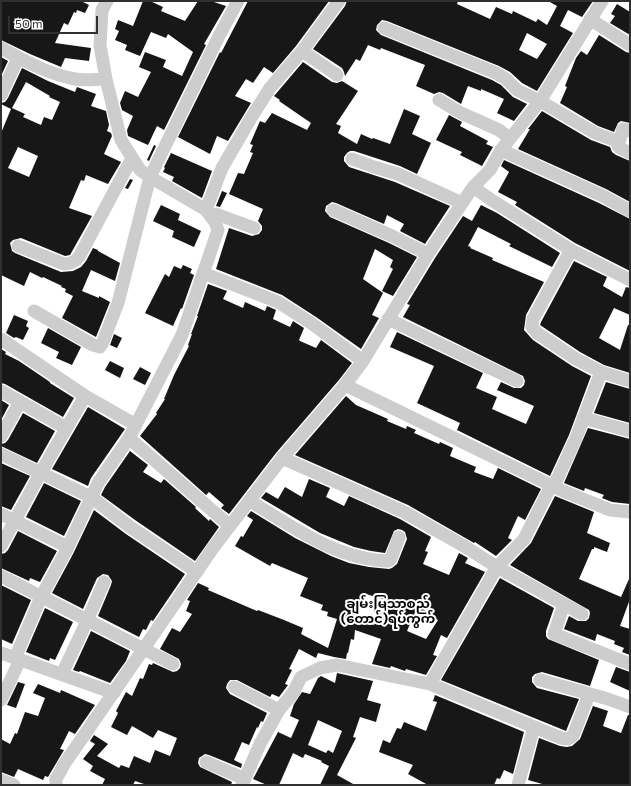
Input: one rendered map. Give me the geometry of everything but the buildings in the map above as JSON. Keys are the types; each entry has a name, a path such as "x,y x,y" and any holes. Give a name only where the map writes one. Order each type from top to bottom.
{"street":[{"path":"1,700 41,597 68,547 98,483 129,438 182,335 218,230 215,222 208,213 150,178 140,170 121,140 106,79 100,45 102,10 107,1"},
{"path":"34,311 93,345 100,347 102,344 118,303 150,178 220,34 238,1"},
{"path":"208,213 222,168 251,118 270,88 302,51 339,1"},
{"path":"56,785 56,779 65,763 230,526 282,458 363,361 428,254 473,187 490,170 504,146 540,101 602,1"},
{"path":"590,19 630,45"},
{"path":"384,28 496,73 506,79 517,90 540,101 595,133 619,142"},
{"path":"1,48 18,58 51,73 76,79 106,79"},
{"path":"302,51 337,75"},
{"path":"1,95 18,58"},
{"path":"439,100 461,113 499,130 506,136 504,146"},
{"path":"630,131 623,129 618,147 630,153"},
{"path":"504,146 630,210"},
{"path":"18,246 64,264 69,264 75,261 80,257 132,158"},
{"path":"352,158 374,168 398,174 462,203"},
{"path":"473,187 571,250 630,280"},
{"path":"333,210 392,236 428,254"},
{"path":"208,213 216,214 254,228"},
{"path":"571,250 533,319 532,327 537,333 576,359 601,372 630,380"},
{"path":"203,273 278,302 311,323 363,361"},
{"path":"388,319 518,381"},
{"path":"1,339 85,396 136,425"},
{"path":"430,684 497,567 524,539 553,486 576,438 601,372"},
{"path":"345,384 553,486 610,510 630,512"},
{"path":"1,391 66,428"},
{"path":"1,546 85,396"},
{"path":"1,436 20,402"},
{"path":"583,418 630,431"},
{"path":"129,438 230,526"},
{"path":"1,454 91,498 130,527 197,572"},
{"path":"282,458 404,512 464,546 497,567 582,614"},
{"path":"250,501 313,539 352,556 368,560 389,561 399,537"},
{"path":"1,514 16,520 68,547"},
{"path":"1,576 173,664"},
{"path":"62,674 104,582"},
{"path":"564,604 554,634 630,664"},
{"path":"1,653 114,693"},
{"path":"206,762 243,782 260,744 279,710 293,693 301,676 320,668 337,665 430,684 561,738 568,739 573,736 589,694"},
{"path":"540,680 630,707"},
{"path":"234,687 279,710"},
{"path":"518,785 534,727"},
{"path":"1,780 14,785"}],"district":[{"name":"ချမ်းမြသာစည် (တောင်)ရပ်ကွက်","path":"388,612"}]}
